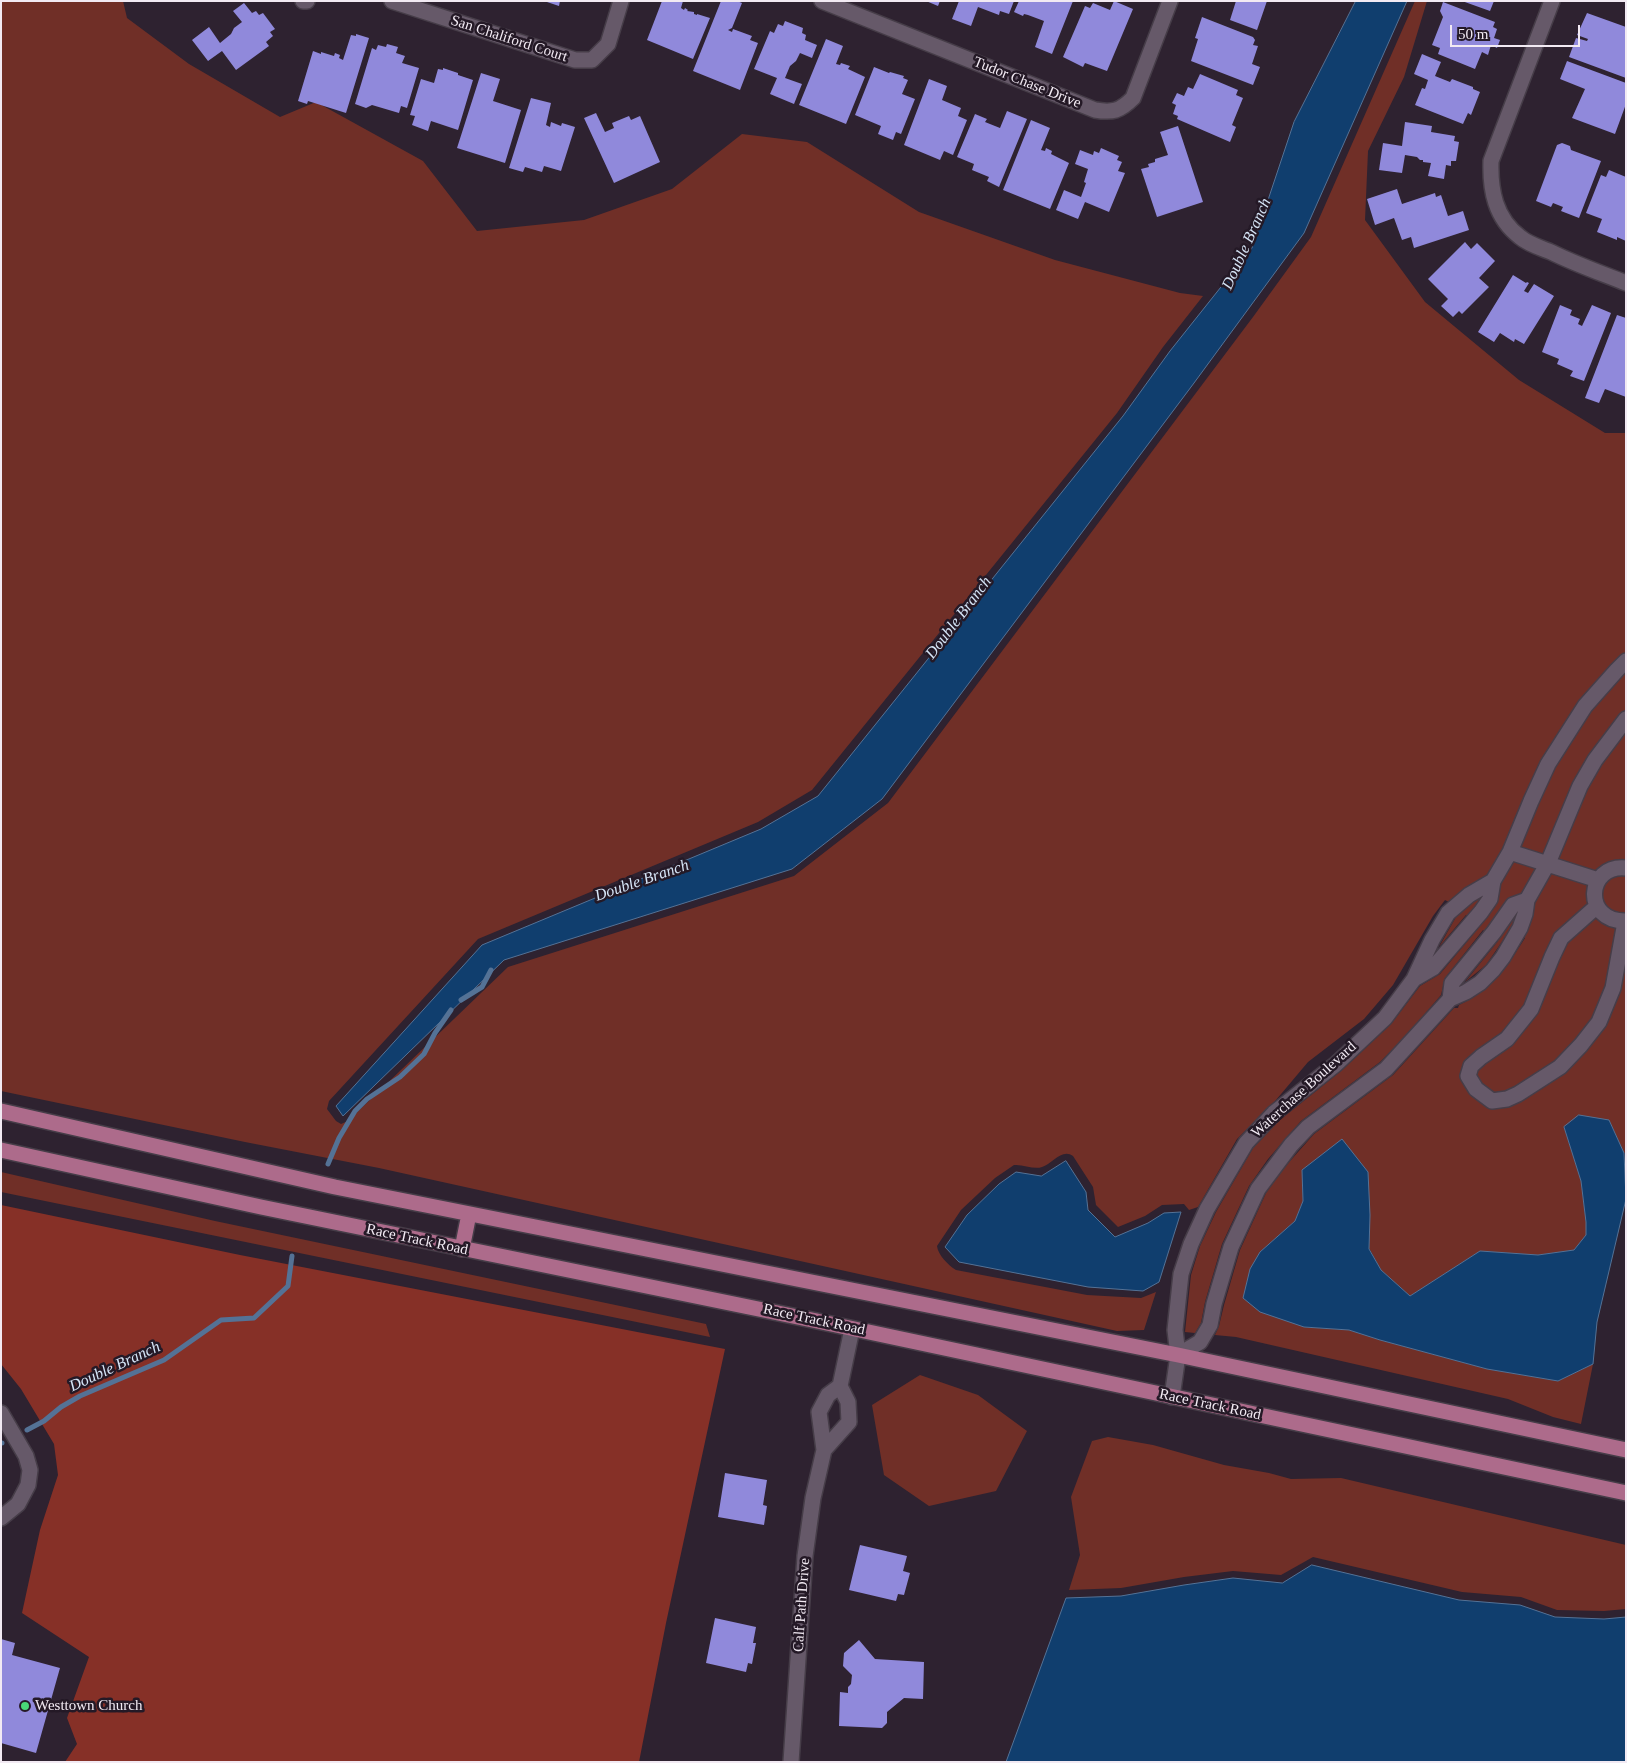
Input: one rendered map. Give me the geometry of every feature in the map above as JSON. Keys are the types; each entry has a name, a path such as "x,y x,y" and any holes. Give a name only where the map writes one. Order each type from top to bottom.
{"main road":[{"path":"1,1111 335,1187 1178,1355 1626,1450"},
{"name":"Race Track Road","path":"1,1150 261,1207 852,1329 1626,1493"},
{"path":"462,1249 469,1214"}],"street":[{"name":"San Chaliford Court","path":"392,1 575,60 592,60 608,44 621,1"},
{"name":"Tudor Chase Drive","path":"822,1 1095,110 1107,112 1122,109 1133,98 1170,1"},
{"path":"1552,1 1491,161 1493,197 1500,213 1510,228 1521,238 1568,260 1626,283"},
{"name":"Waterchase Boulevard","path":"1414,979 1433,968 1490,899 1493,881 1510,852 1548,764 1585,706 1626,662"},
{"name":"Waterchase Boulevard","path":"1178,1355 1200,1342 1210,1325 1214,1304 1231,1247 1258,1189 1275,1164 1308,1128 1386,1069 1450,999 1480,983 1493,970 1520,928 1525,914 1526,900 1548,864 1584,780 1595,760 1626,719"},
{"path":"1510,852 1577,875 1598,880"},
{"path":"1596,907 1561,938 1531,1009 1507,1039 1471,1066 1468,1076 1476,1089 1492,1101 1507,1099 1518,1094 1560,1067 1599,1022 1613,988 1626,922 1607,918 1596,907 1594,892 1598,880 1608,871 1626,868"},
{"name":"Waterchase Boulevard","path":"1172,1397 1178,1355 1175,1330 1181,1274 1191,1244 1207,1209 1246,1143 1274,1114 1336,1064 1385,1018 1414,979 1432,940 1448,913 1469,895 1493,881"},
{"name":"Waterchase Boulevard","path":"1450,999 1452,983 1494,932 1513,905 1526,900"},
{"path":"840,1386 852,1329"},
{"name":"Calf Path Drive","path":"792,1762 805,1556 813,1498 824,1450 819,1412 828,1394 840,1386 848,1402 849,1422 824,1450"},
{"path":"1,1413 26,1456 30,1470 28,1485 18,1504 1,1518"}],"shaded area":[{"path":"1,1 123,1 127,18 189,64 280,117 316,102 423,161 477,231 584,220 672,189 742,134 807,142 919,212 1055,260 1180,293 1203,296 1163,347 1117,413 812,790 758,822 478,939 329,1101 327,1109 336,1121 341,1124 348,1121 508,967 794,876 888,803 1311,237 1415,1 1427,1 1404,77 1368,151 1365,220 1425,302 1519,380 1605,433 1626,433 1626,1152 1624,1153 1609,1120 1564,1127 1581,1181 1586,1222 1586,1235 1574,1250 1538,1255 1480,1251 1410,1296 1381,1270 1369,1248 1370,1215 1302,1170 1303,1201 1295,1221 1260,1252 1304,1327 1349,1330 1487,1369 1558,1381 1593,1364 1581,1424 1553,1417 1508,1399 1236,1337 1215,1335 1240,1250 1266,1193 1283,1169 1314,1134 1393,1075 1454,1008 1458,1008 1459,1005 1481,992 1497,977 1525,938 1510,930 1486,965 1465,982 1498,941 1483,930 1445,978 1441,995 1405,1037 1380,1062 1301,1121 1268,1159 1249,1186 1222,1244 1205,1302 1201,1323 1195,1333 1185,1332 1191,1275 1200,1246 1216,1212 1253,1148 1280,1120 1341,1071 1391,1024 1420,986 1440,974 1480,926 1466,915 1439,947 1461,908 1445,900 1433,916 1393,985 1364,1019 1308,1062 1276,1100 1237,1139 1198,1207 1189,1210 1184,1204 1162,1205 1145,1216 1118,1227 1096,1205 1093,1187 1073,1156 1065,1154 1039,1168 1014,1165 995,1178 961,1210 937,1246 944,1260 956,1270 1087,1295 1141,1298 1156,1292 1144,1330 1117,1331 379,1168 1,1091"},
{"path":"1,1172 215,1221 706,1324 710,1337 1,1192"},
{"path":"1,1205 240,1255 725,1349 666,1623 639,1762 65,1762 77,1744 67,1718 89,1657 22,1613 40,1530 58,1475 54,1444 21,1389 1,1364"},
{"path":"920,1375 978,1395 1027,1431 996,1491 929,1506 884,1475 872,1405"},
{"path":"1108,1437 1153,1445 1224,1465 1291,1479 1341,1478 1626,1545 1626,1609 1604,1611 1557,1610 1521,1597 1462,1592 1313,1557 1281,1575 1233,1571 1121,1588 1069,1590 1080,1555 1071,1497 1092,1441"}],"water":[{"path":"1356,1 1407,1 1304,233 882,799 792,869 504,960 343,1116 336,1106 482,945 761,829 818,796 1123,416 1170,351 1252,248 1294,122"},
{"path":"1579,1115 1609,1120 1624,1153 1626,1199 1597,1322 1593,1364 1558,1381 1487,1369 1349,1330 1304,1327 1260,1312 1243,1298 1250,1269 1260,1252 1295,1221 1303,1201 1302,1170 1342,1139 1368,1172 1369,1249 1381,1270 1410,1296 1480,1251 1538,1255 1574,1250 1586,1235 1586,1222 1581,1181 1564,1127"},
{"path":"1066,1161 1086,1192 1088,1210 1115,1237 1148,1223 1164,1213 1181,1212 1159,1282 1143,1291 1088,1287 959,1262 945,1247 967,1215 999,1184 1016,1172 1041,1176"},
{"path":"1312,1565 1459,1600 1520,1605 1555,1617 1604,1619 1626,1617 1626,1762 1006,1762 1066,1598 1121,1596 1233,1578 1282,1583"}],"building":[{"path":"544,1 560,1 559,6"},
{"path":"662,1 683,1 681,8 684,10 685,8 687,11 694,12 694,14 710,18 693,59 647,40"},
{"path":"721,1 737,1 742,3 732,28 728,30 732,32 733,29 752,36 750,40 758,43 740,90 693,71"},
{"path":"926,1 940,1 938,6"},
{"path":"959,1 1014,1 1009,14 1000,11 999,15 978,7 971,26 952,19"},
{"path":"1019,1 1073,1 1052,54 1035,47 1044,21 1014,12"},
{"path":"1114,1 1133,9 1107,71 1085,63 1083,67 1063,57 1085,6 1090,8 1093,3 1110,10"},
{"path":"1236,1 1267,1 1257,30 1230,20"},
{"path":"1462,1 1494,1 1490,11"},
{"path":"1443,2 1495,22 1493,27 1497,29 1494,38 1500,40 1497,48 1491,45 1488,55 1482,52 1475,69 1438,54 1440,48 1432,45 1443,17 1440,11"},
{"path":"244,3 252,13 256,11 259,15 263,13 275,29 270,32 273,36 266,42 269,46 236,70 222,51 208,61 192,40 209,27 220,43 242,22 233,11"},
{"path":"1587,13 1626,27 1626,78 1569,57 1576,38 1587,41 1588,39 1577,35"},
{"path":"1202,17 1253,37 1255,40 1253,45 1258,46 1252,64 1260,67 1253,85 1191,61 1198,39 1195,38"},
{"path":"785,21 803,28 802,33 806,35 805,40 817,45 812,58 800,53 796,61 790,66 785,78 802,84 794,104 770,94 777,78 754,69 770,31 774,33 778,24 783,26"},
{"path":"356,34 369,38 346,113 308,101 307,104 298,101 313,51 334,56 335,53 340,55 339,58 343,60 351,35 356,36"},
{"path":"826,39 843,46 836,64 840,65 841,63 850,66 848,69 865,77 846,124 799,105"},
{"path":"387,44 398,47 396,53 405,56 402,63 419,68 407,108 401,106 399,113 372,105 366,108 355,104 372,48 376,50 378,45 386,47"},
{"path":"1422,54 1441,62 1435,76 1450,82 1452,79 1473,87 1473,89 1480,92 1471,115 1468,113 1463,124 1415,105 1422,88 1425,89 1428,80 1414,74"},
{"path":"1567,61 1626,83 1626,104 1615,134 1572,118 1585,89 1560,79"},
{"path":"874,67 904,76 903,78 908,80 902,94 915,99 901,134 896,132 893,140 878,134 881,126 855,115"},
{"path":"443,68 473,80 458,130 431,121 428,131 412,125 415,116 410,115 421,79 434,83 438,69 443,70"},
{"path":"481,73 500,79 493,101 521,110 505,163 457,148"},
{"path":"1200,74 1238,90 1236,95 1243,98 1232,125 1236,127 1230,142 1177,119 1178,116 1173,114 1176,105 1172,103 1177,93 1184,96 1188,87 1193,89"},
{"path":"929,79 947,86 942,100 961,108 958,116 967,120 953,155 944,151 940,160 904,145"},
{"path":"531,98 551,103 546,125 550,127 551,122 561,126 562,123 575,127 561,171 544,166 542,172 525,167 523,172 509,168"},
{"path":"1007,111 1027,119 999,187 987,181 989,177 972,170 974,164 957,157 975,114 987,119 985,122 1000,128"},
{"path":"596,113 605,132 614,128 612,123 629,116 631,120 640,116 660,162 614,183 584,118"},
{"path":"1031,120 1050,128 1041,150 1045,151 1046,148 1052,151 1051,154 1069,163 1050,209 1003,190"},
{"path":"1405,122 1432,126 1431,132 1455,136 1454,141 1459,142 1456,161 1451,161 1451,166 1446,165 1444,179 1428,176 1431,163 1423,162 1423,160 1417,157 1405,155 1402,173 1379,170 1383,143 1402,146"},
{"path":"1178,126 1203,202 1157,217 1141,169 1149,167 1148,164 1155,162 1155,159 1168,155 1160,132"},
{"path":"1562,143 1570,146 1571,150 1601,161 1579,218 1561,211 1563,207 1553,203 1551,207 1536,201 1557,145"},
{"path":"1101,148 1119,156 1117,160 1122,162 1118,171 1125,173 1109,212 1085,202 1078,219 1056,210 1064,190 1081,197 1088,169 1075,164 1080,150 1093,155 1094,151 1099,153"},
{"path":"1609,170 1626,177 1626,241 1617,237 1617,240 1597,232 1602,219 1586,213 1601,175 1606,177"},
{"path":"1397,189 1402,204 1435,193 1436,197 1441,195 1448,216 1463,211 1469,230 1414,248 1411,237 1402,240 1394,218 1375,225 1367,199"},
{"path":"1465,242 1471,249 1477,243 1495,261 1479,278 1489,287 1462,314 1459,311 1453,317 1441,306 1448,299 1428,279"},
{"path":"1513,275 1529,283 1524,291 1528,293 1534,284 1554,296 1524,344 1515,339 1514,342 1500,333 1494,342 1478,332"},
{"path":"1560,305 1572,310 1570,315 1580,319 1578,324 1582,326 1592,305 1611,313 1584,381 1570,376 1573,371 1557,364 1559,359 1542,352"},
{"path":"1617,315 1626,318 1626,397 1605,389 1599,403 1585,398"},
{"path":"725,1473 767,1480 763,1505 767,1506 764,1525 718,1517"},
{"path":"860,1545 907,1556 903,1571 910,1573 904,1595 898,1594 896,1601 849,1590"},
{"path":"715,1618 756,1627 753,1643 756,1643 752,1664 748,1663 746,1672 706,1663"},
{"name":"Westtown Church","path":"1,1639 15,1643 12,1655 60,1668 36,1753 1,1743"},
{"path":"859,1640 875,1659 924,1662 923,1699 904,1698 887,1712 887,1723 882,1728 839,1726 840,1692 848,1693 852,1675 843,1666 844,1653"}],"waterway":[{"name":"Double Branch","path":"461,1000 482,987 491,970"},
{"name":"Double Branch","path":"328,1164 339,1138 355,1111 367,1099 400,1077 424,1054 435,1033 451,1010"},
{"name":"Double Branch","path":"27,1430 44,1421 61,1407 80,1396 164,1360 221,1320 254,1318 288,1286 292,1256"}],"place":[{"name":"Westtown Church","path":"25,1706"}]}
